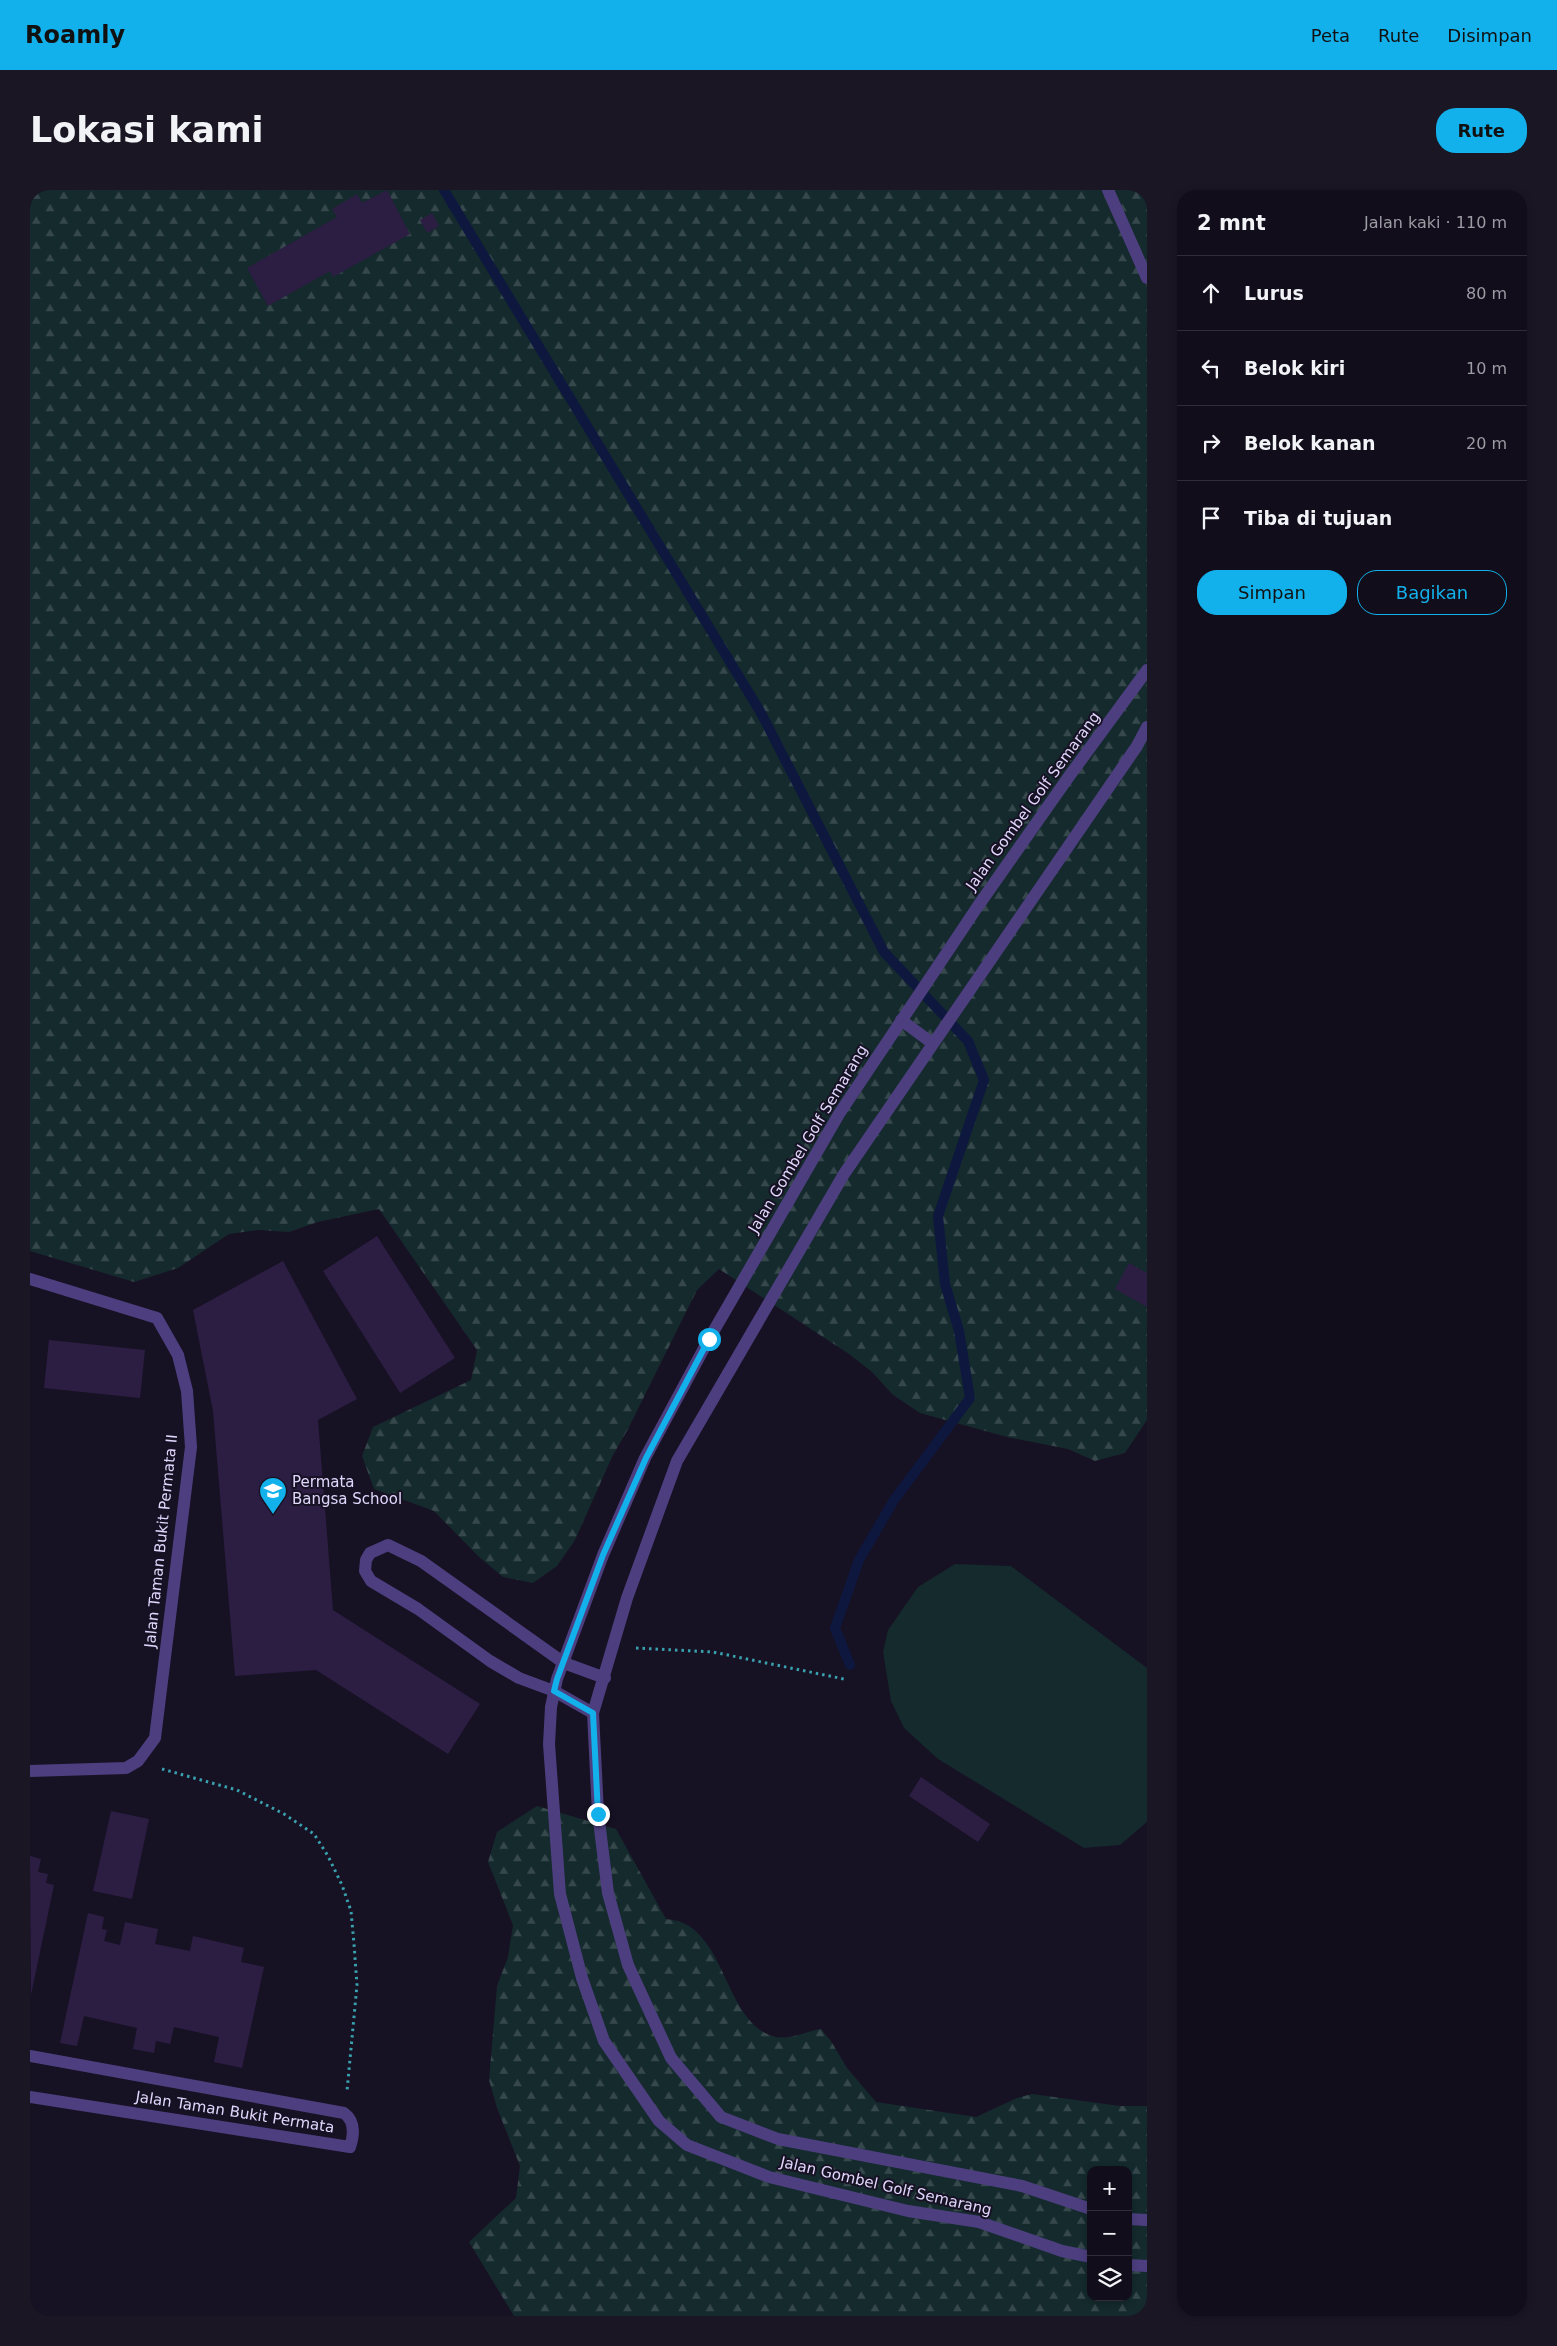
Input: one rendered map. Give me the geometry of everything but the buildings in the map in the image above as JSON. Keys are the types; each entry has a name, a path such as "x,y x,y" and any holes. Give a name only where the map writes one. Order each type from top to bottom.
{"street":[{"path":"1108,190 1147,278"},
{"name":"Jalan Gombel Golf Semarang","path":"1087,2256 1062,2251 979,2222 908,2211 769,2177 687,2145 659,2121 604,2042 582,1978 560,1894 549,1744 554,1691 603,1555 646,1458 788,1200 839,1114 912,1003 1070,775 1147,670"},
{"name":"Jalan Gombel Golf Semarang","path":"1087,2208 1022,2186 845,2150 778,2139 721,2117 670,2058 628,1965 608,1893 598,1814 593,1713 605,1678 627,1598 678,1462 844,1174 1131,754 1147,727"},
{"path":"901,1020 936,1038"},
{"name":"Jalan Taman Bukit Permata II","path":"30,1279 157,1318 178,1355 187,1391 190,1447 155,1738 138,1761"},
{"path":"593,1713 554,1691 519,1678 490,1661 418,1609 371,1581 365,1571 366,1560 370,1553 388,1545 421,1561 564,1663 605,1678"},
{"path":"30,1771 126,1768 138,1761"},
{"name":"Jalan Taman Bukit Permata","path":"30,2056 344,2113 352,2125 354,2137 350,2147 30,2097"},
{"path":"1132,2219 1147,2220"},
{"path":"1132,2265 1147,2266"}],"path":[{"path":"612,1647 713,1652 844,1679"},
{"path":"138,1761 238,1790 284,1814 314,1834 328,1856 342,1884 351,1911 357,1984 351,2067 344,2113"}],"green space":[{"path":"30,190 1147,190 1147,1420 1125,1453 1095,1461 1068,1449 1007,1437 920,1413 893,1395 872,1372 849,1354 719,1269 697,1290 628,1429 612,1457 575,1540 557,1566 533,1583 503,1577 478,1556 434,1511 374,1489 362,1456 373,1427 471,1380 477,1350 379,1209 318,1222 289,1232 258,1230 229,1234 178,1268 134,1282 30,1251"},
{"path":"955,1564 1011,1566 1147,1668 1147,1822 1120,1845 1084,1848 938,1759 904,1728 891,1701 883,1652 888,1630 918,1587"},
{"path":"537,1806 616,1829 666,1919 681,1922 696,1932 708,1946 747,2017 760,2030 781,2038 821,2029 831,2041 847,2068 876,2102 976,2117 1017,2098 1032,2094 1120,2106 1147,2106 1147,2316 514,2316 469,2242 516,2198 520,2166 497,2108 489,2080 497,1986 508,1957 513,1925 488,1862 497,1832"}],"waterway":[{"path":"444,190 761,713 884,952 968,1041 984,1080 938,1216 945,1284 959,1331 970,1398 894,1500 859,1560 835,1628 850,1665"}],"place":[{"name":"Permata Bangsa School","path":"273,1515"}],"route":[{"path":"598,1814 593,1713 554,1691 603,1555 646,1458 709,1339"}]}
